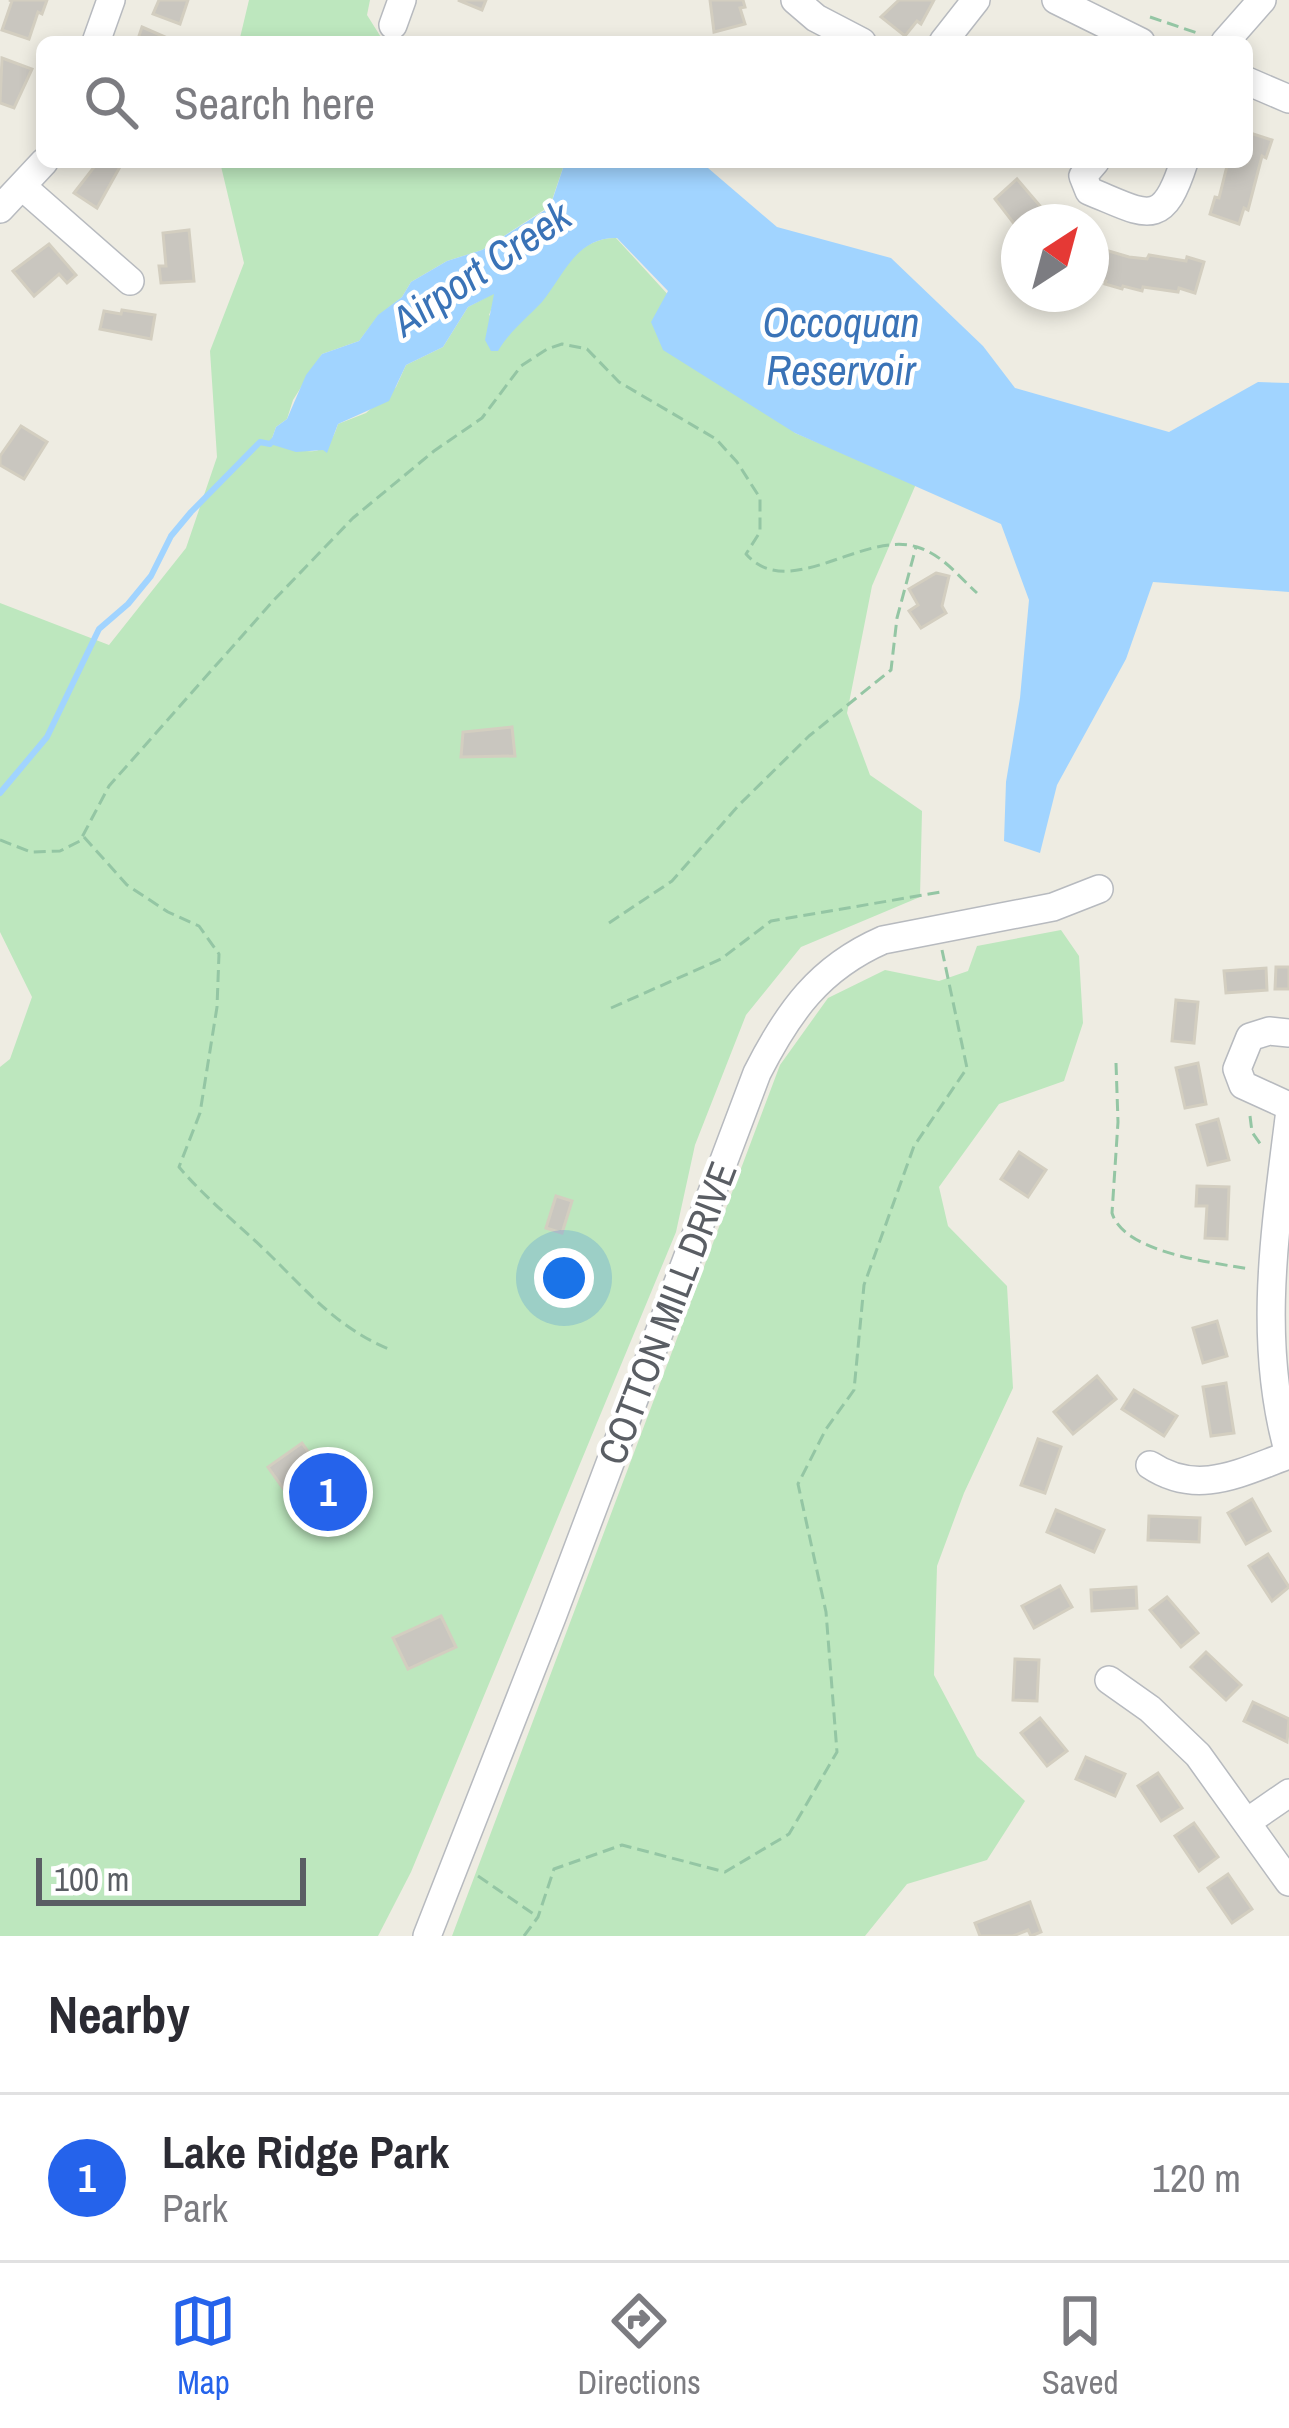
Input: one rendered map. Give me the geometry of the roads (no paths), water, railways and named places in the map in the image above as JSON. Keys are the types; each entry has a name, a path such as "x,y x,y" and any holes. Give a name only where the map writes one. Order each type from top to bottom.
{"street":[{"path":"97,36 111,0"},
{"path":"795,0 816,18 850,36"},
{"path":"948,36 976,0"},
{"path":"1056,0 1146,30"},
{"path":"1216,36 1262,0"},
{"path":"1253,84 1289,99"},
{"path":"0,209 39,168"},
{"path":"1090,168 1083,176 1089,191 1146,212 1166,206 1182,168"},
{"path":"24,188 130,281"},
{"name":"COTTON MILL DRIVE","path":"427,1936 778,1031 808,990 839,962 884,940 1053,907 1099,889"},
{"path":"1289,1033 1268,1031 1250,1037 1237,1069 1243,1085 1289,1106"},
{"path":"1150,1466 1180,1481 1197,1483 1289,1454 1277,1406 1269,1302 1289,1118"},
{"path":"1109,1680 1198,1755 1289,1882"},
{"path":"1247,1822 1289,1793"}],"water":[{"name":"Occoquan Reservoir","path":"563,168 708,168 777,227 891,258 983,346 1015,388 1169,432 1258,382 1289,383 1289,592 1153,582 1126,659 1057,785 1040,853 1004,841 1006,782 1029,600 1001,524 795,433 663,350 651,322 668,291 617,238 603,239 581,251 498,351 491,351 485,340 494,294 468,307 443,347 406,365 389,401 338,424 327,453 296,452 270,444 322,354 359,341 411,282 447,261 482,250 550,207"}],"waterway":[{"name":"Airport Creek","path":"0,793 47,737 99,629 151,576 171,536 260,442 274,440"}],"place":[{"name":"Lake Ridge Park","path":"328,1492"}]}
